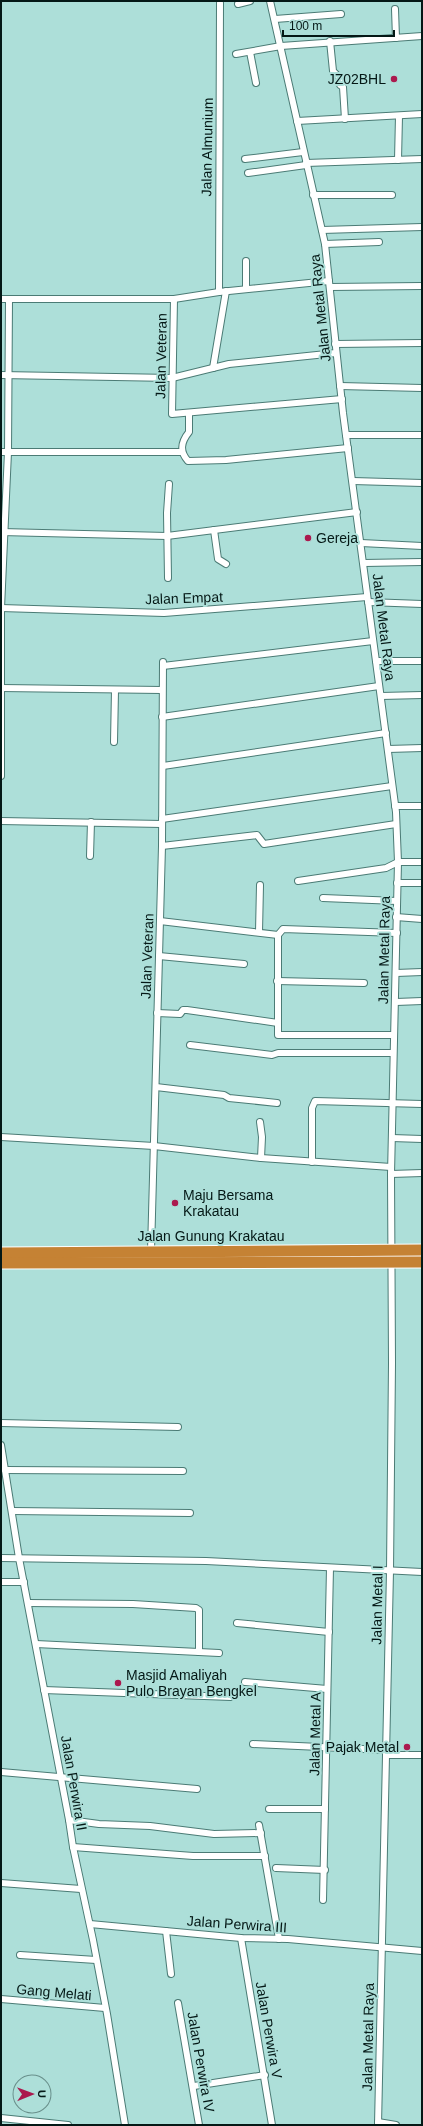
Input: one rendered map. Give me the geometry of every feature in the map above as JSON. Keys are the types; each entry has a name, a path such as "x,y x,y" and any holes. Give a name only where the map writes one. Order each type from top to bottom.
{"highway":[{"name":"Jalan Gunung Krakatau","path":"1,1253 422,1250"},
{"name":"Jalan Gunung Krakatau","path":"1,1263 422,1262"}],"street":[{"path":"238,4 250,1"},
{"name":"Jalan Metal Raya","path":"270,1 325,244 346,435 395,806 398,862 396,917 396,1002 393,1053 391,1262"},
{"name":"Jalan Almunium","path":"219,292 220,4"},
{"path":"394,10 396,38"},
{"path":"275,19 341,14"},
{"path":"236,54 280,46 330,41 422,36"},
{"path":"330,41 333,71 339,78 340,85 343,87 345,119"},
{"path":"250,52 256,83"},
{"path":"297,121 422,114"},
{"path":"398,160 399,116"},
{"path":"245,159 304,152"},
{"path":"248,173 306,164 422,159"},
{"path":"313,195 392,195"},
{"path":"322,230 422,227"},
{"path":"325,244 379,242"},
{"path":"246,261 246,289"},
{"path":"1,299 174,299 246,289 330,284 422,286"},
{"path":"213,368 226,291"},
{"path":"1,776 1,609 10,375 9,299"},
{"name":"Jalan Veteran","path":"174,299 172,414 189,414"},
{"path":"335,344 422,343"},
{"path":"1,375 172,378 229,364 336,353"},
{"path":"340,386 422,388"},
{"path":"342,399 189,414 189,432 182,442 182,452 189,461 226,460 348,448"},
{"path":"346,435 422,435"},
{"path":"1,452 182,452"},
{"path":"353,481 422,484"},
{"path":"168,578 167,536 170,484"},
{"path":"3,532 167,536 357,512"},
{"path":"214,530 218,559 226,564"},
{"path":"361,542 422,546"},
{"path":"364,563 422,562"},
{"name":"Jalan Empat","path":"1,609 164,613 368,600 422,604"},
{"name":"Jalan Veteran","path":"151,1251 162,846 163,664 373,641"},
{"path":"376,661 422,661"},
{"path":"162,717 379,686"},
{"path":"2,688 162,690"},
{"path":"114,742 115,690"},
{"path":"381,696 422,695"},
{"path":"163,766 386,733"},
{"path":"388,749 422,748"},
{"path":"1,821 162,821 392,786"},
{"path":"395,806 422,806"},
{"path":"90,856 91,822"},
{"path":"162,846 257,835 264,844 396,824"},
{"path":"298,881 386,868 398,862 422,862"},
{"path":"397,884 422,883"},
{"path":"259,932 260,885"},
{"path":"324,898 397,901"},
{"path":"396,917 422,919"},
{"path":"160,920 278,935"},
{"path":"394,1035 278,1034 278,935 283,928 397,933"},
{"path":"159,956 244,964"},
{"path":"396,973 422,972"},
{"path":"277,981 364,983"},
{"path":"396,1002 422,1001"},
{"path":"157,1013 180,1014 183,1010 187,1010 278,1023"},
{"path":"190,1045 272,1055 278,1053 335,1052 393,1053"},
{"path":"156,1087 224,1095 229,1098 277,1103"},
{"path":"312,1162 312,1106 315,1101 422,1104"},
{"path":"260,1122 262,1137 261,1158"},
{"path":"1,1137 154,1146 261,1158 422,1173"},
{"path":"392,1138 422,1139"},
{"name":"Jalan Metal I","path":"382,1949 390,1571 391,1262"},
{"path":"1,1423 178,1427"},
{"name":"Jalan Perwira II","path":"1,1445 19,1558 81,1889 90,1924 106,2008 125,2125"},
{"path":"5,1470 183,1471"},
{"path":"1,1492 8,1492"},
{"path":"12,1511 190,1513"},
{"path":"1,1558 209,1561 422,1572"},
{"name":"Jalan Metal A","path":"324,1900 330,1568"},
{"path":"1,1582 24,1582"},
{"path":"28,1603 133,1604 196,1608 199,1610 200,1652"},
{"path":"237,1623 329,1632"},
{"path":"36,1644 219,1653"},
{"path":"245,1682 327,1689"},
{"path":"44,1690 231,1697"},
{"path":"253,1744 327,1747 422,1756"},
{"path":"1,1772 197,1789"},
{"path":"269,1808 325,1809"},
{"path":"69,1820 214,1834 260,1833"},
{"path":"259,1824 283,1939"},
{"path":"73,1847 206,1856 265,1856"},
{"path":"276,1868 325,1870"},
{"path":"1,1883 81,1889"},
{"name":"Jalan Perwira III","path":"90,1924 241,1938 283,1939 422,1952"},
{"path":"166,1931 171,1974"},
{"name":"Jalan Perwira V","path":"241,1938 265,2075 272,2125"},
{"name":"Jalan Metal Raya","path":"378,2124 382,1949"},
{"path":"20,1955 96,1960"},
{"name":"Gang Melati","path":"1,1999 106,2008"},
{"name":"Jalan Perwira IV","path":"178,2003 194,2086 199,2125"},
{"path":"194,2086 265,2075"},
{"path":"1,2118 68,2125"},
{"path":"378,2124 396,2125"}],"place":[{"name":"JZ02BHL","path":"394,79"},
{"name":"Gereja","path":"308,538"},
{"name":"Maju Bersama Krakatau","path":"175,1203"},
{"name":"Masjid Amaliyah Pulo Brayan Bengkel","path":"118,1683"},
{"name":"Pajak Metal","path":"407,1747"}]}
